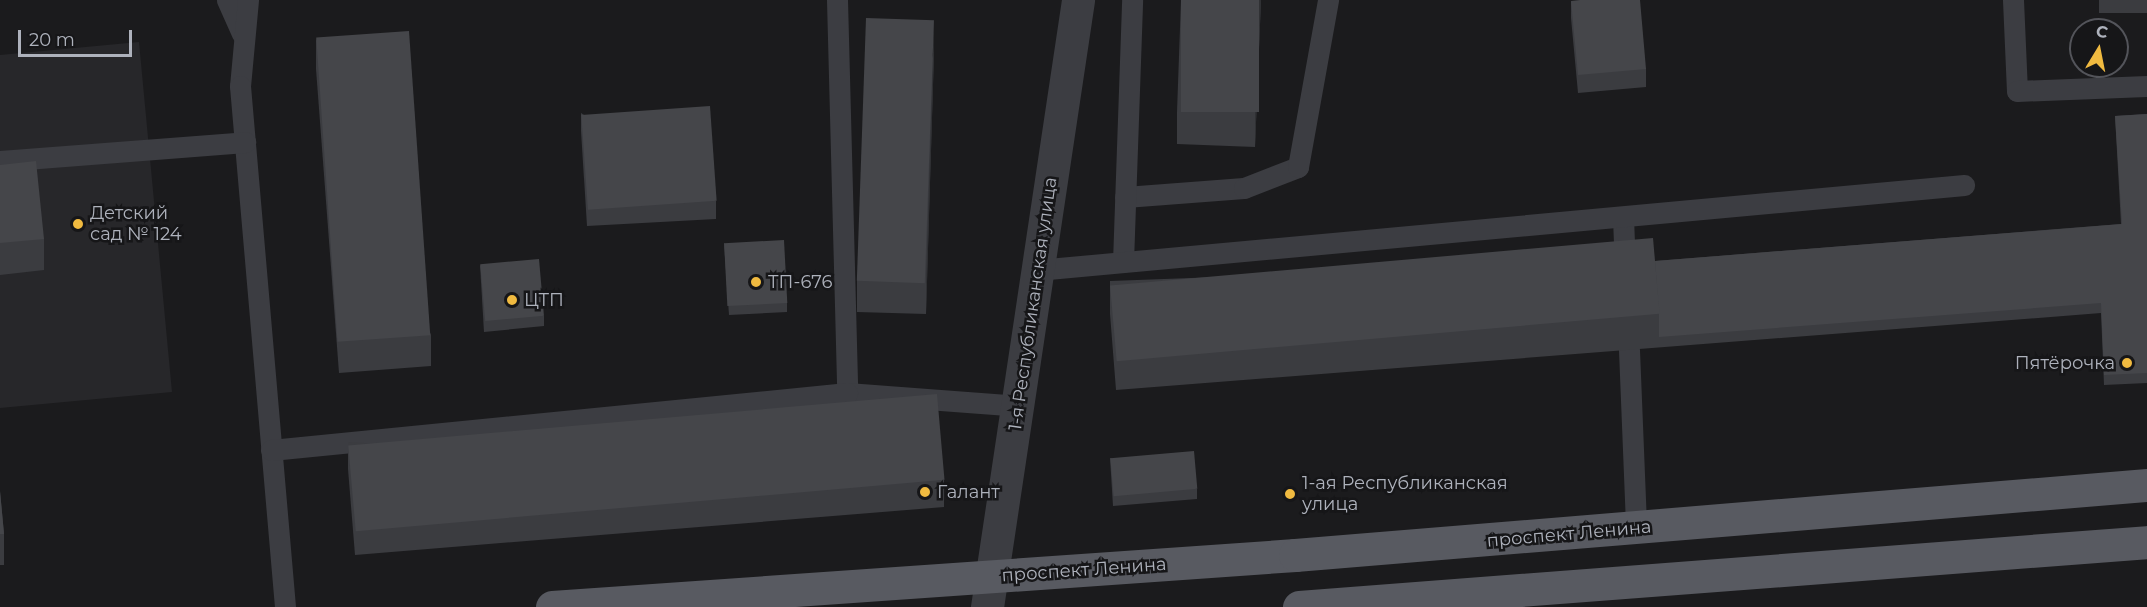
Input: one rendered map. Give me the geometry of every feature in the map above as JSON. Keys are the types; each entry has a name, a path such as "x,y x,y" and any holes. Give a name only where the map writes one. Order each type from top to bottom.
{"main road":[{"name":"проспект Ленина","path":"552,607 989,592 1636,528 2147,485"},
{"path":"1299,607 2147,542"}],"street":[{"name":"1-я Республиканская улица","path":"989,592 1078,0"}],"lane":[{"path":"227,0 242,34"},
{"path":"248,0 242,34 240,86 285,607"},
{"path":"837,0 847,393"},
{"path":"1123,262 1132,0"},
{"path":"1125,197 1244,188 1298,166 1328,0"},
{"path":"2013,0 2017,90 2147,86"},
{"path":"0,161 245,142"},
{"path":"1037,270 1964,185"},
{"path":"1623,217 1625,273"},
{"path":"1629,350 1636,528"},
{"path":"271,450 847,393 1018,406"}],"shaded area":[{"name":"Детский сад № 124","path":"139,42 172,392 0,408 0,55"}],"building":[{"path":"1181,0 1259,0 1259,112 1181,112"},
{"path":"1640,0 1646,69 1578,75 1571,1"},
{"path":"866,18 934,20 925,283 857,281"},
{"path":"409,31 430,335 338,342 316,37"},
{"path":"710,106 717,201 588,210 581,115"},
{"path":"2147,114 2147,373 2104,375 2101,303 1659,337 1655,261 2122,224 2115,116"},
{"path":"36,161 44,239 0,243 0,165"},
{"path":"1653,238 1660,314 1117,361 1110,285"},
{"name":"ТП-676","path":"784,240 787,303 727,306 724,243"},
{"name":"ЦТП","path":"539,259 544,316 485,321 480,264"},
{"path":"937,394 944,480 356,531 348,446"},
{"path":"1194,451 1197,489 1114,496 1110,458"},
{"path":"0,491 4,534 0,534"}],"place":[{"name":"Детский сад № 124","path":"78,224"},
{"name":"ТП-676","path":"756,282"},
{"name":"ЦТП","path":"512,300"},
{"name":"Пятёрочка","path":"2127,363"},
{"name":"Галант","path":"925,492"},
{"name":"1-ая Республиканская улица","path":"1290,494"}]}
